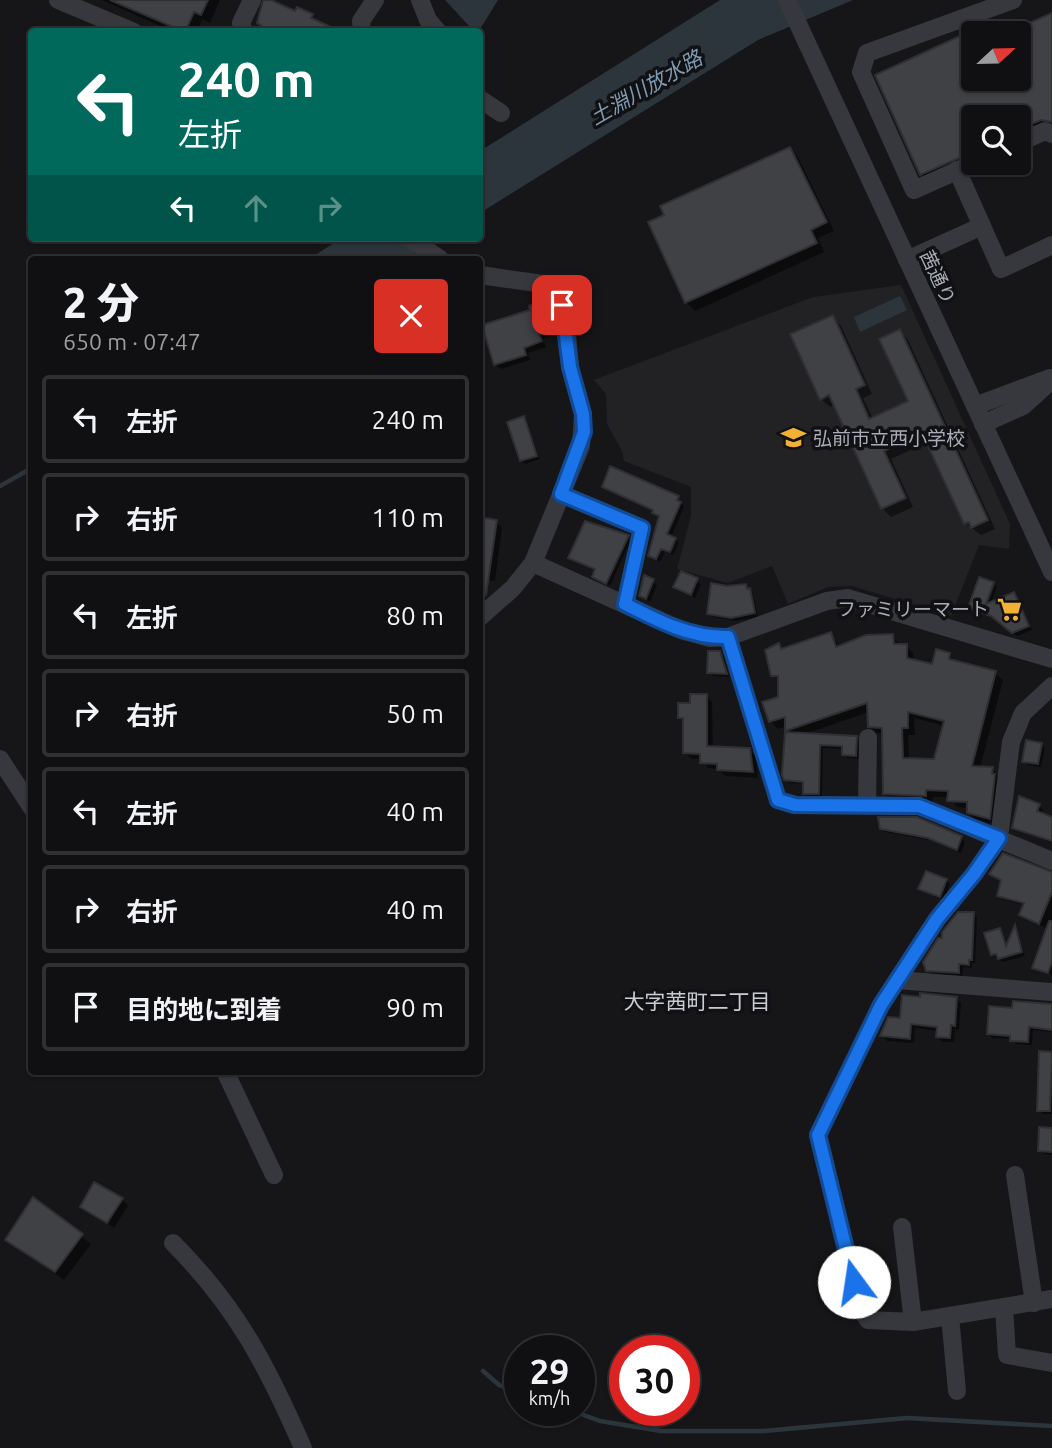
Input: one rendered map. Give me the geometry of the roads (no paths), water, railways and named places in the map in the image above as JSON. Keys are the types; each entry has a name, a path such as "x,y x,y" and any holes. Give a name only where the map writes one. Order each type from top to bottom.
{"street":[{"path":"58,0 124,28"},
{"path":"243,28 241,23 252,0"},
{"path":"362,28 361,21 375,0"},
{"path":"420,0 428,20 435,28"},
{"name":"茜通り","path":"787,0 1052,572"},
{"path":"961,168 914,190 861,72 867,53 1013,0"},
{"path":"483,101 500,113"},
{"path":"1031,137 1045,131 1052,134"},
{"path":"957,170 1001,269 1052,245"},
{"path":"907,260 982,226"},
{"path":"415,242 436,256"},
{"path":"483,275 543,284 562,305 570,367 583,414 584,432 533,563 513,588 483,614"},
{"path":"975,406 1052,379"},
{"path":"983,424 1023,406 1052,379"},
{"path":"561,494 642,528 625,604"},
{"path":"533,563 681,630 710,638 728,637 827,601 848,598 1052,659"},
{"path":"728,637 778,800 795,805 919,806 1052,861"},
{"path":"1014,1175 1043,1301 913,1322 868,1320 860,1307 818,1135 858,1049 897,980 937,919 999,838 1011,742 1023,713 1052,685"},
{"path":"867,738 867,806"},
{"path":"0,760 28,802"},
{"path":"897,980 1052,992"},
{"path":"227,1075 274,1175"},
{"path":"902,1227 913,1322"},
{"path":"173,1243 240,1321 272,1378 303,1448"},
{"path":"1004,1308 1007,1355 1052,1363"},
{"path":"950,1316 957,1391"}],"water":[{"path":"445,0 498,0 481,28 471,28"},
{"path":"720,0 853,0 758,40 483,211 483,149"},
{"path":"336,242 434,242 412,256 314,256"},
{"path":"900,296 907,310 860,332 854,317"}],"waterway":[{"name":"土淵川放水路","path":"0,486 28,470"},
{"path":"483,1371 504,1387"},
{"path":"595,1419 661,1431 764,1431 907,1418 1052,1426"}],"place":[{"name":"弘前市立西小学校","path":"793,438"},
{"name":"ファミリーマート","path":"1009,609"}],"district":[{"name":"大字茜町二丁目","path":"697,1002"}]}
